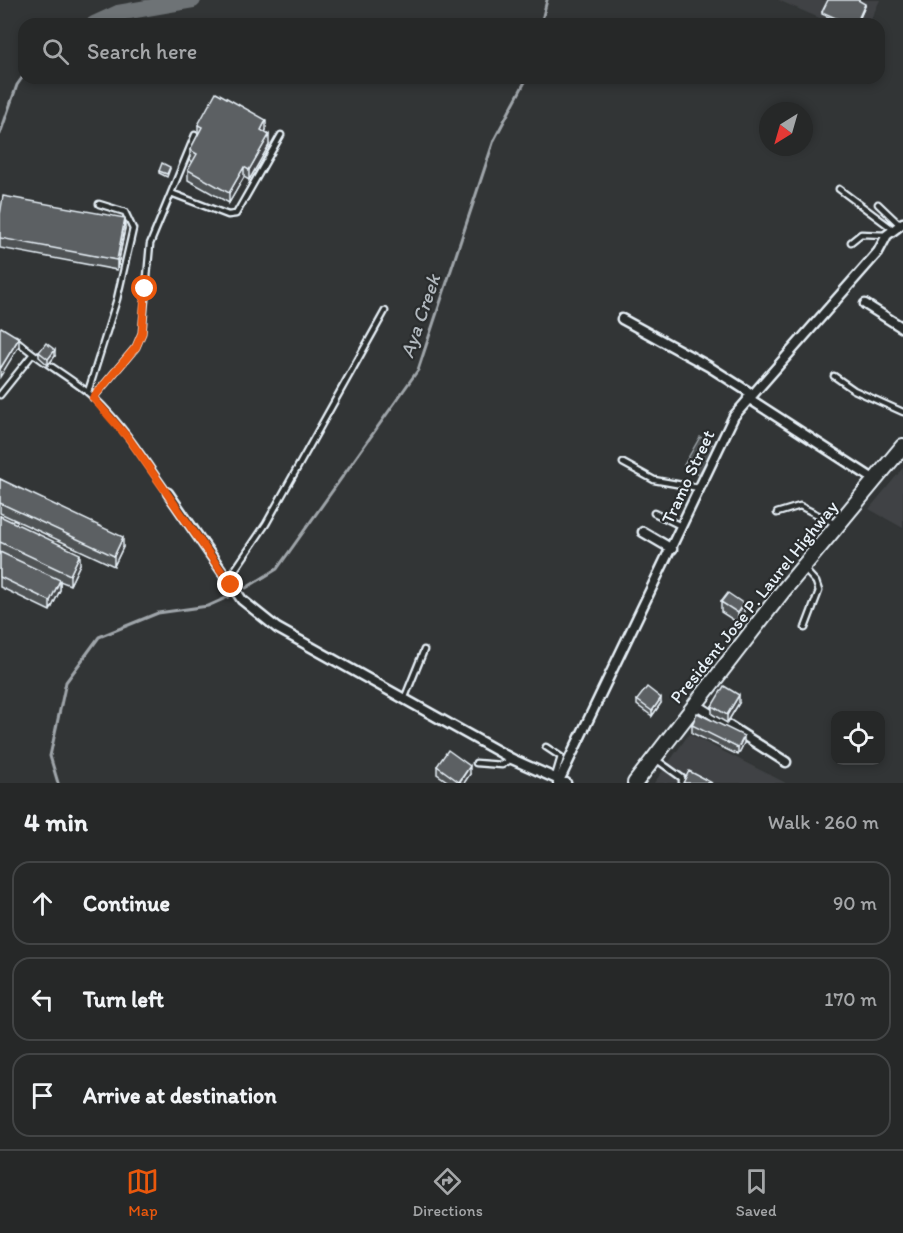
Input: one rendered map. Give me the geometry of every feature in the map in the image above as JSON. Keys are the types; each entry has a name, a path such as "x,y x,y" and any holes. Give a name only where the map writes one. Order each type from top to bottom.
{"highway":[{"name":"President Jose P. Laurel Highway","path":"635,783 803,567 903,446"}],"street":[{"name":"Tramo Street","path":"559,781 702,489 735,416 750,396 878,252 896,228"},
{"path":"865,304 903,328"},
{"path":"622,319 708,366 875,480"},
{"path":"168,493 242,600 277,628 512,759 559,781"},
{"path":"643,532 672,549"},
{"path":"695,704 786,762"}],"lane":[{"path":"93,398 136,347 142,333 150,244 195,135"},
{"path":"171,193 228,215 236,214 281,135"},
{"path":"839,189 896,228"},
{"path":"88,392 114,310 133,229 124,212 99,204"},
{"path":"878,204 896,228"},
{"path":"851,242 861,234 896,228"},
{"path":"228,580 266,524 385,311"},
{"path":"6,334 32,355 88,392 129,439 168,493"},
{"path":"0,395 32,355"},
{"path":"834,376 854,390 903,412"},
{"path":"623,463 654,480 702,489"},
{"path":"777,513 800,506 838,525"},
{"path":"654,513 683,528"},
{"path":"803,567 816,582 819,591 805,628"},
{"path":"405,698 424,650"},
{"path":"546,747 561,757 559,781"},
{"path":"654,757 682,778 682,783"},
{"path":"476,763 502,765 512,759"}],"shaded area":[{"path":"778,0 880,0 872,18 819,18"},
{"path":"700,437 715,446 699,474 684,465"},
{"path":"903,468 903,528 869,509"},
{"path":"689,734 786,783 654,783"}],"building":[{"path":"828,0 858,0 865,4 859,18 836,18 822,12"},
{"path":"216,92 266,120 261,130 269,135 249,170 244,167 229,193 188,170 197,154 190,150 202,127 198,125"},
{"path":"162,163 170,167 167,174 159,171"},
{"path":"3,196 125,218 117,260 0,238"},
{"path":"1,327 19,338 0,369 0,329"},
{"path":"46,343 55,350 48,359 39,352"},
{"path":"0,479 123,537 114,556 0,503"},
{"path":"0,516 80,554 70,575 0,542"},
{"path":"0,552 60,580 50,601 0,577"},
{"path":"728,593 744,604 738,613 721,602"},
{"path":"724,686 739,695 727,715 712,706"},
{"path":"647,687 661,698 652,711 637,700"},
{"path":"697,713 744,736 738,748 692,725"},
{"path":"448,750 470,766 459,782 437,766"},
{"path":"689,771 712,783 683,783"}],"waterway":[{"path":"107,18 118,13 193,0"},
{"name":"Aya Creek","path":"542,18 547,0"},
{"path":"0,134 18,84"},
{"name":"Aya Creek","path":"246,588 277,569 418,370 494,140 524,84"},
{"name":"Aya Creek","path":"58,783 50,756 66,682 99,637 158,613 208,606 228,597"}],"route":[{"path":"145,289 142,333 136,347 93,398 129,439 231,585"}]}
